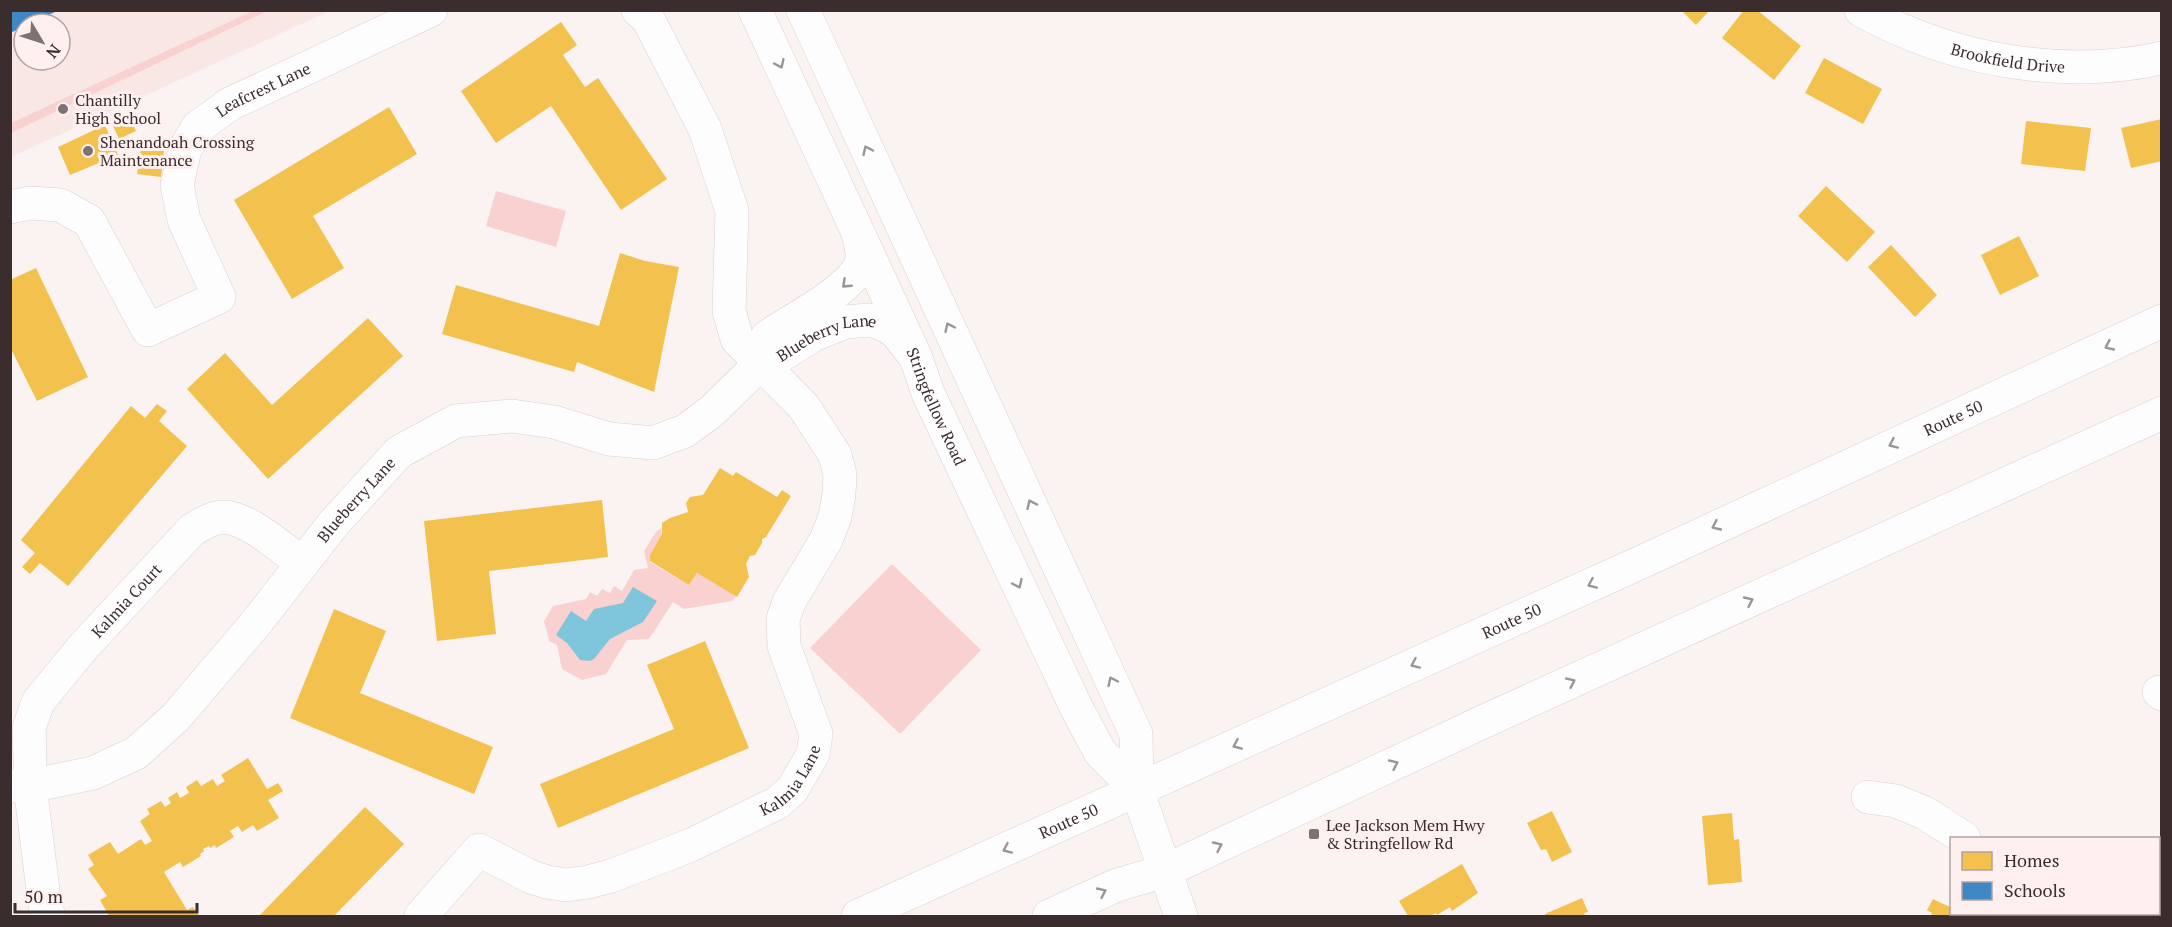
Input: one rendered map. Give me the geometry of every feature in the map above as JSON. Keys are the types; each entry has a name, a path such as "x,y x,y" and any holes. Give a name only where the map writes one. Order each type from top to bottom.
{"main road":[{"name":"Leafcrest Lane","path":"10,207 30,203 60,205 89,221 148,330 219,297 184,220 177,185 184,149 198,127 230,104 431,10"},
{"path":"638,10 648,19 705,129 732,211 729,311 737,339 762,362"},
{"name":"Stringfellow Road","path":"755,10 916,358 928,393 1077,709 1100,752 1137,790"},
{"name":"Stringfellow Road","path":"803,10 1136,734 1137,790 1181,916"},
{"name":"Brookfield Drive","path":"1861,10 1917,37 1993,59 2068,66 2126,64 2162,58"},
{"name":"Blueberry Lane","path":"762,362 762,348 767,337 838,291 851,279 861,262 862,253 857,231"},
{"name":"Blueberry Lane","path":"20,786 93,773 136,753 176,717 256,623 334,523 399,452 456,421 512,416 554,422 609,439 653,443 685,431 712,411 762,362 774,360 813,335 852,320 877,321 884,324 896,332 916,358"},
{"name":"Route 50","path":"858,916 1613,574 2162,321"},
{"name":"Kalmia Lane","path":"421,916 479,850 531,878 566,885 588,882 662,858 777,803 792,790 804,771 813,754 816,734 784,646 783,619 789,602 817,559 835,517 840,474 835,454 821,430 804,406 762,362"},
{"path":"1049,916 1117,885 1164,871 1487,720 2162,413"},
{"name":"Kalmia Court","path":"20,786 29,728 38,702 84,646 192,530 208,521 224,517 242,520 302,563"},
{"path":"20,786 49,916"},
{"path":"1868,797 1896,801 1926,813 1962,837"}],"shaded area":[{"name":"Chantilly High School","path":"11,10 330,11 11,157"},
{"path":"255,10 267,11 11,133 11,123"},
{"path":"496,191 566,211 556,247 486,226"},
{"path":"661,528 662,534 650,555 650,562 689,585 697,573 736,596 732,601 684,609 673,602 649,639 627,640 606,674 582,680 562,669 557,645 549,641 544,621 553,606 586,599 590,592 597,596 602,589 610,593 614,586 622,591 634,570 648,568 644,551"},
{"path":"892,564 981,650 900,734 810,648"}],"water":[{"path":"633,587 657,601 643,622 610,639 594,659 580,660 567,643 556,635 571,611 586,621 594,609 623,603"}],"building: Homes":[{"path":"1681,10 1710,10 1696,25"},
{"path":"1744,10 1757,10 1801,46 1774,80 1722,38"},
{"path":"561,22 577,45 563,55 585,87 598,78 667,179 621,210 551,106 496,143 461,91"},
{"path":"1824,58 1882,89 1863,124 1805,93"},
{"path":"389,107 417,154 313,216 344,268 292,299 234,200"},
{"path":"130,118 136,131 119,139 113,126"},
{"path":"2162,119 2162,161 2131,168 2121,128"},
{"path":"2026,121 2091,128 2085,171 2021,164"},
{"name":"Shenandoah Crossing Maintenance","path":"105,125 118,155 70,175 58,147"},
{"path":"141,148 164,151 161,177 137,174"},
{"path":"1826,186 1875,232 1847,262 1798,216"},
{"path":"2019,236 2039,276 2000,295 1981,255"},
{"path":"1891,245 1937,295 1915,317 1868,267"},
{"path":"620,253 645,261 679,267 654,392 577,362 574,372 442,334 456,285 599,326"},
{"path":"36,268 88,377 37,401 10,347 10,280"},
{"path":"368,318 403,356 268,479 187,389 225,353 272,405"},
{"path":"157,404 167,411 159,421 187,446 68,586 40,563 30,574 22,567 35,553 21,540 131,406 145,418"},
{"path":"720,468 733,476 736,472 777,497 782,490 791,496 766,537 762,539 755,555 750,556 746,564 749,577 737,597 697,573 689,585 650,561 650,555 662,534 662,523 688,512 686,503 690,497 703,495"},
{"path":"602,500 608,557 489,571 496,634 437,641 424,521"},
{"path":"334,609 386,631 360,693 493,747 474,794 290,718"},
{"path":"705,641 749,748 558,828 540,784 674,729 647,665"},
{"path":"248,758 267,789 278,783 283,791 268,800 279,818 257,831 253,825 242,832 238,826 230,831 234,837 216,848 215,845 203,849 201,856 183,867 180,862 164,872 187,910 193,907 199,916 109,916 100,900 107,896 88,869 94,865 88,855 110,842 118,854 141,839 145,845 152,841 140,821 150,814 147,809 161,801 165,807 171,803 168,798 177,792 180,798 189,793 186,787 197,780 201,786 213,779 217,786 225,781 221,775"},
{"path":"365,807 404,844 334,916 259,916"},
{"path":"1552,811 1572,852 1552,862 1546,849 1541,850 1527,823"},
{"path":"1732,813 1734,840 1739,839 1742,882 1708,885 1702,816"},
{"path":"1462,864 1478,893 1452,911 1450,907 1437,915 1436,913 1430,916 1408,916 1399,901"},
{"path":"1582,898 1588,912 1584,913 1585,916 1546,916 1545,914"},
{"path":"1933,899 1950,907 1950,915 1967,916 1931,916 1932,913 1927,910"}],"building: Schools":[{"path":"10,10 59,10 55,12 12,12 12,32 10,33"}],"place":[{"name":"Chantilly High School","path":"63,109"},
{"name":"Shenandoah Crossing Maintenance","path":"88,151"},
{"name":"Lee Jackson Mem Hwy & Stringfellow Rd","path":"1314,834"}]}
